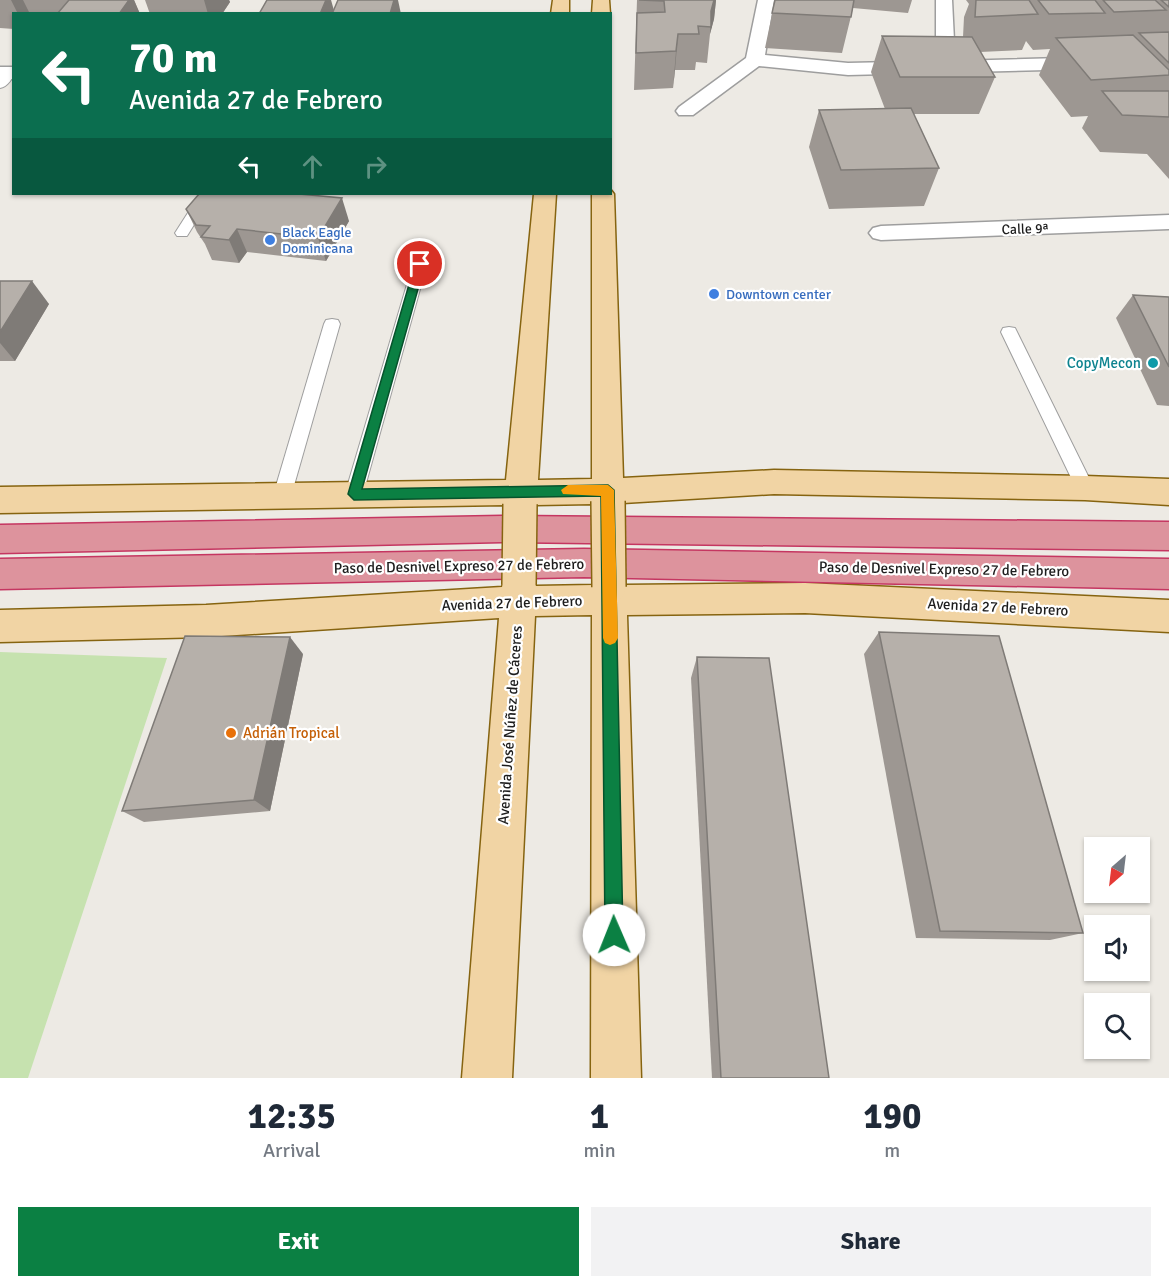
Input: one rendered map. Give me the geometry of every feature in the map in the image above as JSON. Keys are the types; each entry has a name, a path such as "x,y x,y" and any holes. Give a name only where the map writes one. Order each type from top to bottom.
{"highway":[{"path":"0,539 502,529 1169,536"},
{"name":"Paso de Desnivel Expreso 27 de Febrero","path":"0,574 584,563 1169,574"}],"main road":[{"name":"Avenida José Núñez de Cáceres","path":"487,1078 519,593 520,497 545,195"},
{"path":"603,195 616,1078"},
{"path":"0,500 354,494 608,496 774,482 1085,488 1169,492"},
{"name":"Avenida 27 de Febrero","path":"0,626 206,621 519,593 805,598 1169,616"}],"street":[{"path":"756,60 766,0"},
{"path":"944,0 946,67"},
{"path":"686,111 756,60 848,69 1169,61"},
{"name":"Calle 9ª","path":"881,233 1169,222"}],"lane":[{"path":"182,233 205,195"},
{"path":"354,494 420,264"},
{"path":"282,496 332,324"},
{"path":"1009,332 1085,488"}],"green space":[{"path":"0,652 167,658 28,1078 0,1078"}],"building":[{"path":"69,0 129,0 120,12 59,12"},
{"path":"267,0 326,0 321,12 260,12"},
{"path":"338,0 394,0 391,12 333,12"},
{"path":"639,0 714,0 711,27 698,26 699,34 678,34 676,51 636,53 637,13 665,12 664,1"},
{"path":"775,0 854,0 851,17 772,13"},
{"path":"976,0 1029,0 1038,14 975,17"},
{"path":"1038,0 1095,0 1105,13 1049,14"},
{"path":"1103,0 1155,0 1166,10 1114,12"},
{"path":"1161,0 1169,0 1169,7"},
{"path":"1169,32 1169,63 1139,33"},
{"path":"1133,35 1169,70 1169,75 1091,80 1056,38"},
{"path":"882,36 972,37 995,77 900,77"},
{"path":"1102,91 1169,91 1169,117 1122,115"},
{"path":"911,108 939,168 841,170 819,110"},
{"path":"198,195 310,195 342,198 318,238 237,229 229,240 201,237 210,226 196,225 186,209"},
{"path":"0,281 32,281 0,332"},
{"path":"1133,295 1169,297 1169,367"},
{"path":"879,632 999,636 1083,933 940,931"},
{"name":"Adrián Tropical","path":"185,636 290,637 254,800 122,811"},
{"path":"697,657 769,658 829,1078 721,1078"}],"slow traffic":[{"path":"568,490 608,490 610,638"}],"place":[{"name":"Black Eagle Dominicana","path":"270,240"},
{"name":"Downtown center","path":"714,294"},
{"name":"CopyMecon","path":"1153,363"},
{"name":"Adrián Tropical","path":"231,733"}],"route":[{"path":"420,264 354,494 608,490 614,935"}]}
